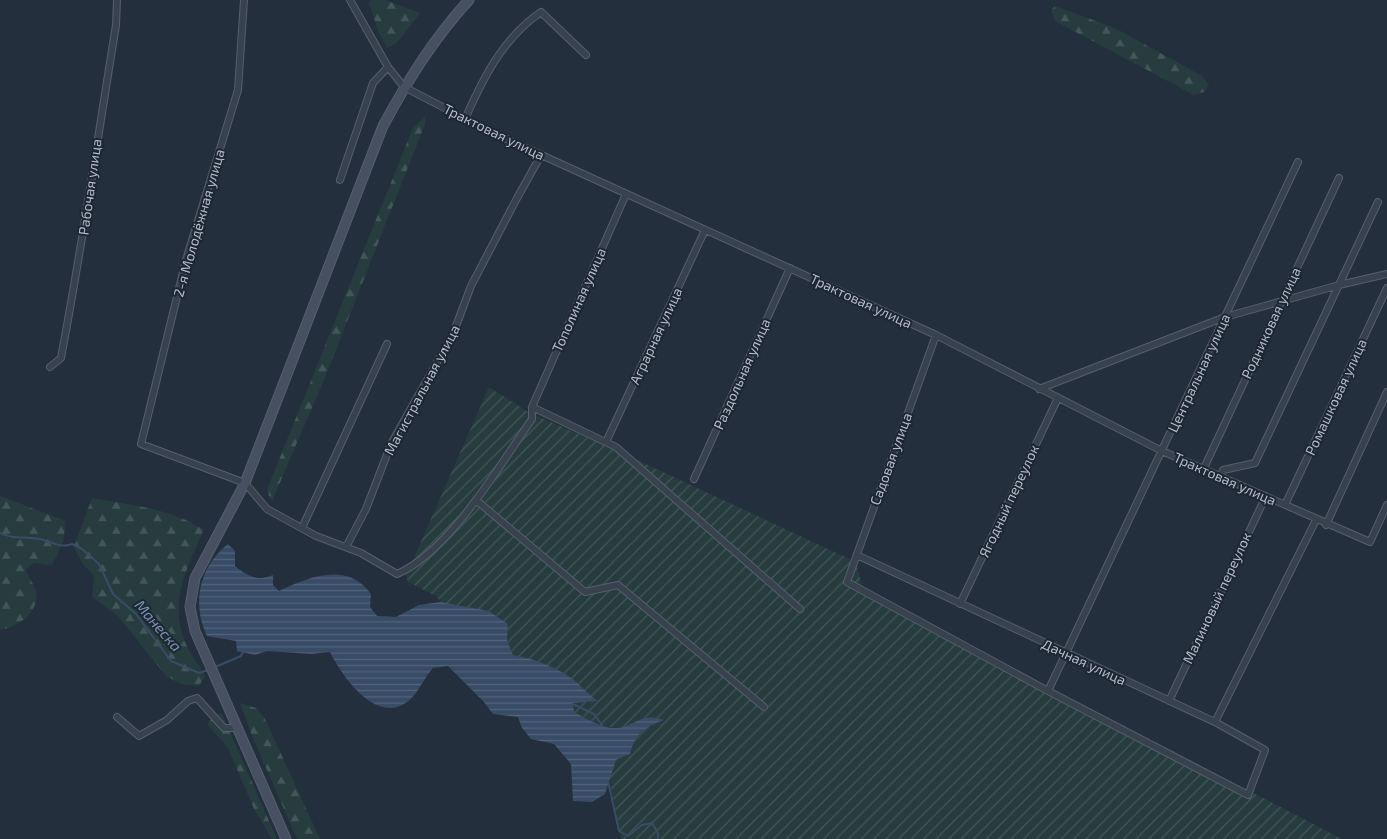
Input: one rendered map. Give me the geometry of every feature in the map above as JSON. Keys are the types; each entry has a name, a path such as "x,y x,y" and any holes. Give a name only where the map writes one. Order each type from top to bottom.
{"main road":[{"path":"286,839 203,652 190,607 195,578 245,483 384,126 404,87 442,30 469,0"}],"street":[{"name":"Рабочая улица","path":"50,367 61,358 82,247 118,0"},
{"name":"2-я Молодёжная улица","path":"244,0 238,90 186,260 140,444 245,483"},
{"path":"350,0 388,67 404,87"},
{"path":"465,119 479,87 507,41 541,12 586,55"},
{"path":"340,180 373,83 388,67"},
{"name":"Трактовая улица","path":"404,87 465,119 541,155 936,335 1162,451 1204,468 1316,520 1370,542 1387,505"},
{"name":"Магистральная улица","path":"346,547 366,509 391,444 453,334 472,286 541,155"},
{"name":"Центральная улица","path":"1048,691 1298,162"},
{"name":"Родниковая улица","path":"1204,468 1339,178"},
{"name":"Тополиная улица","path":"346,547 361,553 397,574 405,571 435,548 476,500 532,420 532,407 626,194"},
{"path":"1221,476 1223,470 1254,463 1378,202"},
{"name":"Аграрная улица","path":"606,442 706,230"},
{"name":"Раздольная улица","path":"694,479 790,268"},
{"path":"1039,389 1225,318 1339,285 1387,274"},
{"name":"Ромашковая улица","path":"1285,505 1387,288"},
{"name":"Садовая улица","path":"936,335 847,582 1048,691"},
{"path":"302,528 388,344"},
{"path":"1326,524 1387,392"},
{"name":"Ягодный переулок","path":"960,604 1058,398"},
{"path":"532,407 616,447 800,609"},
{"path":"245,483 267,509 302,528 346,547"},
{"name":"Малиновый переулок","path":"1169,701 1266,496"},
{"path":"476,500 585,592 618,585 764,706"},
{"path":"1215,722 1316,520"},
{"name":"Дачная улица","path":"857,555 1215,722 1265,750 1248,795 1048,691"},
{"path":"117,717 139,736 167,720 188,700 197,698 224,728 237,728"}],"green space":[{"path":"372,0 385,0 420,13 397,43 387,48 379,33 369,3"},
{"path":"1055,6 1115,28 1202,76 1209,85 1204,92 1194,95 1055,21 1051,10"},
{"path":"425,117 425,124 326,375 272,501 269,497 268,487 413,128"},
{"path":"489,387 530,413 618,451 856,562 863,590 1342,839 621,839 609,777 616,760 630,754 641,732 663,721 650,717 617,728 598,724 574,712 573,703 597,701 577,682 553,667 513,655 507,640 508,624 489,611 441,602 436,596 408,582 405,571 413,560"},
{"path":"0,496 66,521 63,542 52,565 34,563 26,570 36,591 35,606 20,622 0,630"},
{"path":"92,498 164,512 204,530 182,583 179,611 184,640 205,676 199,686 181,684 166,676 118,616 92,597 94,576 82,563 74,547"},
{"path":"240,703 256,708 264,717 320,839 297,839 252,736"},
{"path":"216,714 222,714 277,839 272,839 254,809 228,748 207,724"}],"water":[{"path":"228,544 235,551 235,566 244,573 257,578 273,575 273,585 279,591 315,577 339,575 351,578 361,584 371,594 370,607 377,616 396,617 419,605 441,602 489,611 508,624 507,640 513,655 553,667 574,680 598,701 573,703 574,712 611,728 623,727 651,717 664,720 646,728 638,736 630,754 616,760 605,794 592,802 573,801 571,764 554,744 531,739 522,728 518,717 493,714 483,701 448,666 433,668 409,701 392,708 381,707 370,701 350,683 330,652 311,654 267,651 255,655 237,651 236,641 207,636 200,611 199,598 201,586 211,563"}],"waterway":[{"name":"Манеска","path":"0,533 11,537 44,540 63,546 72,544 82,549 99,564 113,594 136,614 171,661 199,673 208,670"},
{"name":"Манеска","path":"215,667 241,656 243,652"},
{"name":"Манеска","path":"573,704 594,714 602,725"},
{"name":"Манеска","path":"608,781 619,831 628,836 642,825 652,823 658,833 658,839"}]}
